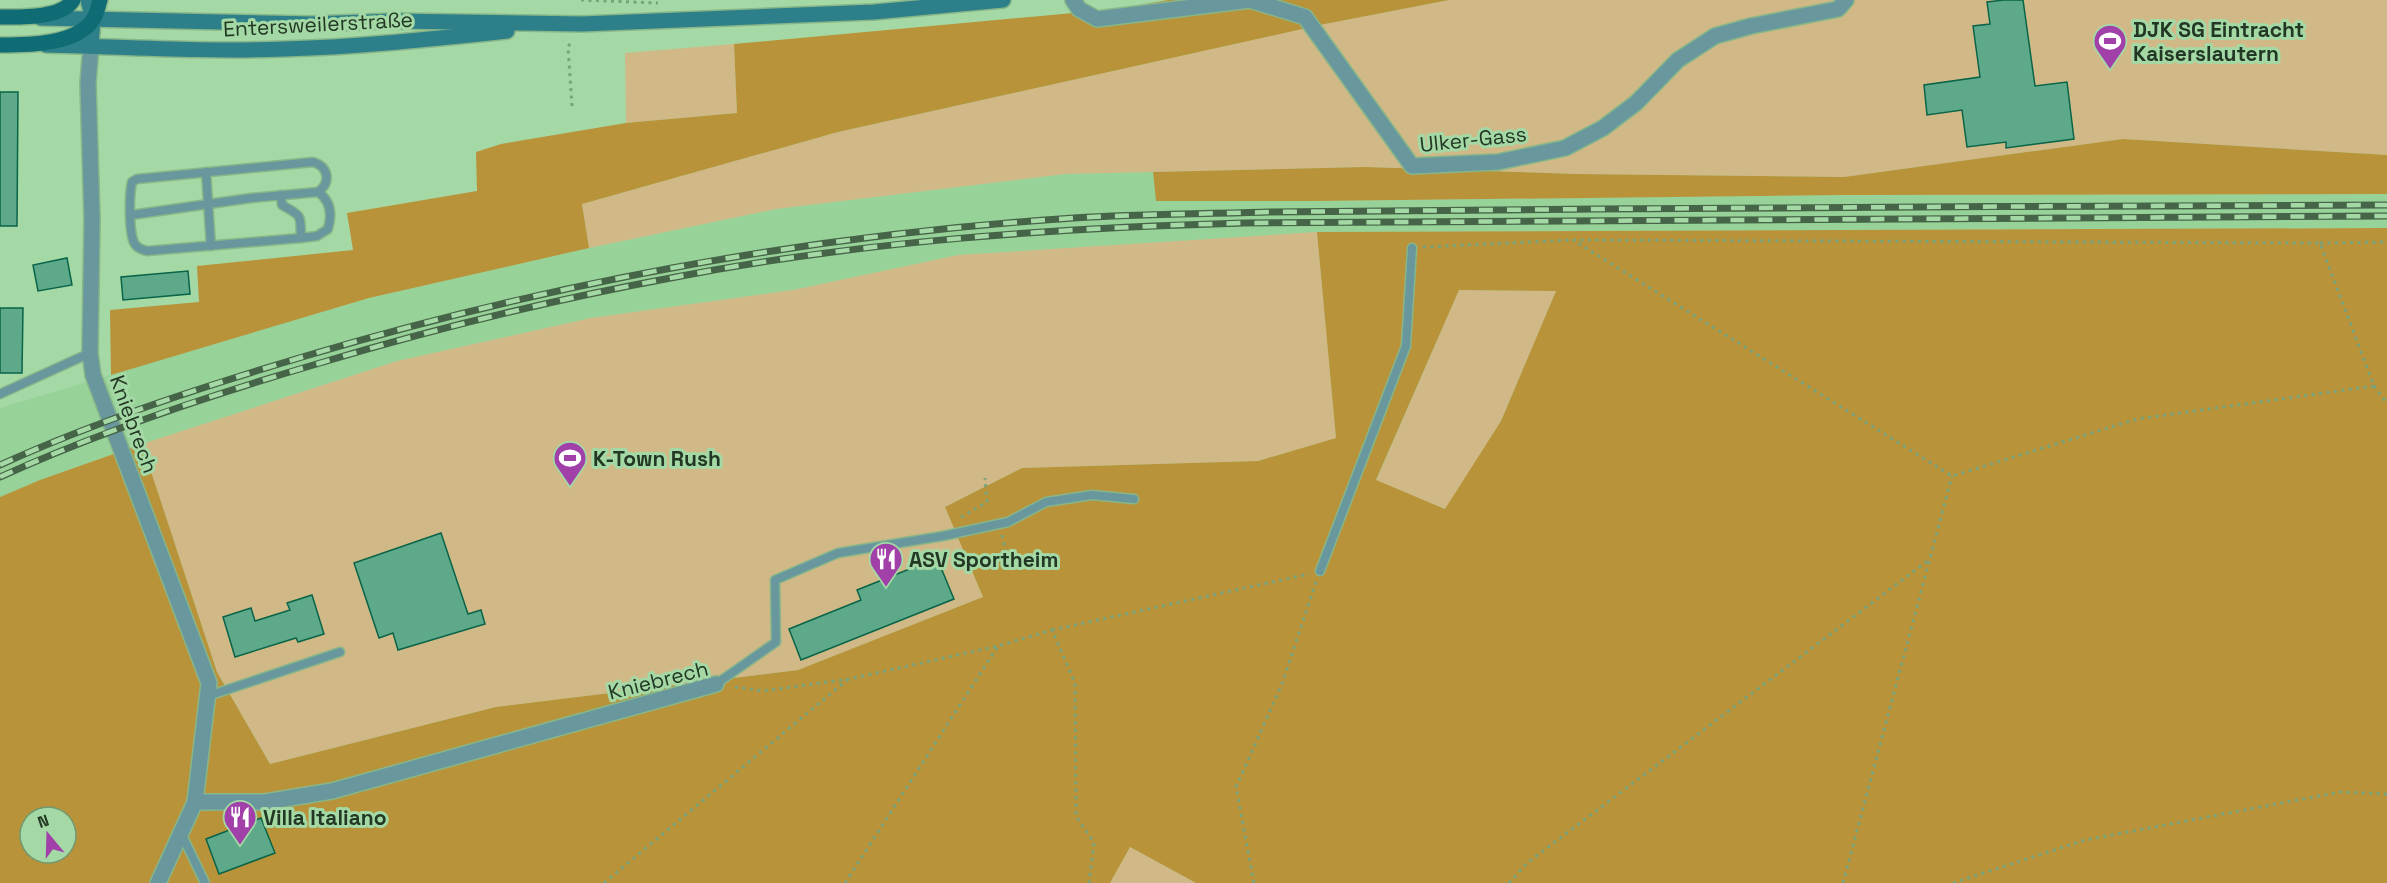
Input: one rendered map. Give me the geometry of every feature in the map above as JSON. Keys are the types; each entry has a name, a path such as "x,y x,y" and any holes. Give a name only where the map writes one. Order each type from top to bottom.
{"main road":[{"path":"0,17 31,17 59,12 73,0"},
{"path":"88,0 93,20"},
{"path":"91,46 93,20 100,0"},
{"name":"Entersweilerstraße","path":"31,45 148,50 284,50 398,42 582,24 874,12 1003,0"},
{"name":"Entersweilerstraße","path":"31,17 311,24 394,21 582,24"},
{"path":"0,45 31,45 68,38 93,20"}],"street":[{"name":"Ulker-Gass","path":"1073,0 1079,9 1097,19 1250,0 1305,17 1412,166 1498,162 1565,148 1603,128 1628,109 1678,60 1715,36 1751,26 1838,9 1846,0"},
{"name":"Kniebrech","path":"91,46 88,83 92,219 90,353 93,375 210,683 195,802 158,883"},
{"name":"Kniebrech","path":"195,802 265,802 332,791 716,684"}],"lane":[{"path":"131,215 318,192 324,188 327,180 326,171 321,164 313,162 138,179 132,182 129,193 133,240 139,249 147,251 301,238 317,236 328,230 331,219 329,206 325,197 318,192"},
{"path":"206,172 211,246"},
{"path":"281,195 282,205 297,212 301,238"},
{"path":"1320,571 1406,346 1412,248"},
{"path":"0,394 90,353"},
{"path":"716,684 776,642 775,580 838,553 943,536 1008,522 1046,502 1092,495 1134,499"},
{"path":"208,696 340,652"},
{"path":"181,833 205,883"}],"path":[{"path":"572,106 568,47 582,24"},
{"path":"1573,240 1952,476 2137,419 2374,386"},
{"path":"1412,248 1573,240 2387,242"},
{"path":"2320,243 2374,386 2387,403"},
{"path":"1843,883 1952,476"},
{"path":"943,536 949,525 987,502 985,478"},
{"path":"1000,524 1006,553"},
{"path":"1509,883 1527,863 1930,559"},
{"path":"1254,883 1236,787 1282,684 1320,571"},
{"name":"Kniebrech","path":"716,684 762,691 849,679 998,646 1052,630 1320,571"},
{"path":"1052,630 1075,683 1076,816 1094,843 1089,883"},
{"path":"845,883 998,646"},
{"path":"604,883 849,679"},
{"path":"1953,883 2085,840 2340,792 2387,794"}],"shaded area":[{"path":"1168,0 1449,0 1325,24 838,132 582,204 589,248 369,298 111,375 110,310 199,302 197,266 353,250 347,213 477,191 476,152 501,144 626,123 737,113 734,44 1117,9"},
{"path":"1449,0 2387,0 2387,155 2123,139 1844,177 1576,174 1365,167 1065,174 776,209 589,248 582,204 838,132 1325,24"},
{"path":"734,44 737,113 626,123 625,53"},
{"path":"2123,139 2387,155 2387,194 1843,195 1156,201 1153,172 1365,167 1576,174 1844,177"},
{"path":"1153,172 1157,201 1843,195 2387,194 2387,228 1317,232 958,255 793,290 591,318 397,361 142,444 40,480 0,497 0,408 369,298 589,248 776,209 1065,174"},
{"path":"2387,228 2387,883 1196,883 1130,847 1110,883 0,883 0,497 40,480 142,444 217,672 270,764 496,707 798,670 983,597 945,507 1022,468 1258,461 1336,438 1317,232","holes":["1459,290 1556,291 1501,421 1445,509 1376,480"]},
{"name":"K-Town Rush","path":"1317,232 1336,438 1258,461 1022,468 945,507 983,597 798,670 496,707 270,764 217,672 142,444 397,361 591,318 793,290 958,255"},
{"path":"1459,290 1556,291 1501,421 1446,509 1376,481"},
{"path":"1130,847 1196,883 1110,883"}],"building":[{"path":"2023,0 2035,86 2067,82 2074,139 2006,148 2006,142 1967,147 1962,110 1927,115 1924,85 1980,77 1973,26 1990,24 1987,2"},
{"path":"0,92 18,92 17,226 0,226"},
{"path":"67,258 72,285 38,291 33,265"},
{"path":"188,271 190,294 123,300 121,277"},
{"path":"0,308 23,308 22,373 0,373"},
{"path":"441,533 468,614 481,610 485,624 398,650 393,633 379,638 354,563"},
{"path":"937,558 954,599 801,660 789,629 861,600 857,590"},
{"path":"312,595 324,634 298,642 296,638 235,657 223,617 251,608 255,621 290,610 287,603"},
{"name":"Villa Italiano","path":"261,818 275,853 219,874 206,839"}],"railway":[{"path":"0,465 75,433 153,405 309,355 403,329 497,305 687,265 880,236 1074,218 1268,212 2387,205"},
{"path":"0,477 78,444 239,387 452,326 676,277 888,245 1101,228 1244,223 2387,216"}],"place":[{"name":"DJK SG Eintracht Kaiserslautern","path":"2110,70"},
{"name":"K-Town Rush","path":"570,487"},
{"name":"ASV Sportheim","path":"886,588"},
{"name":"Villa Italiano","path":"240,846"}]}
